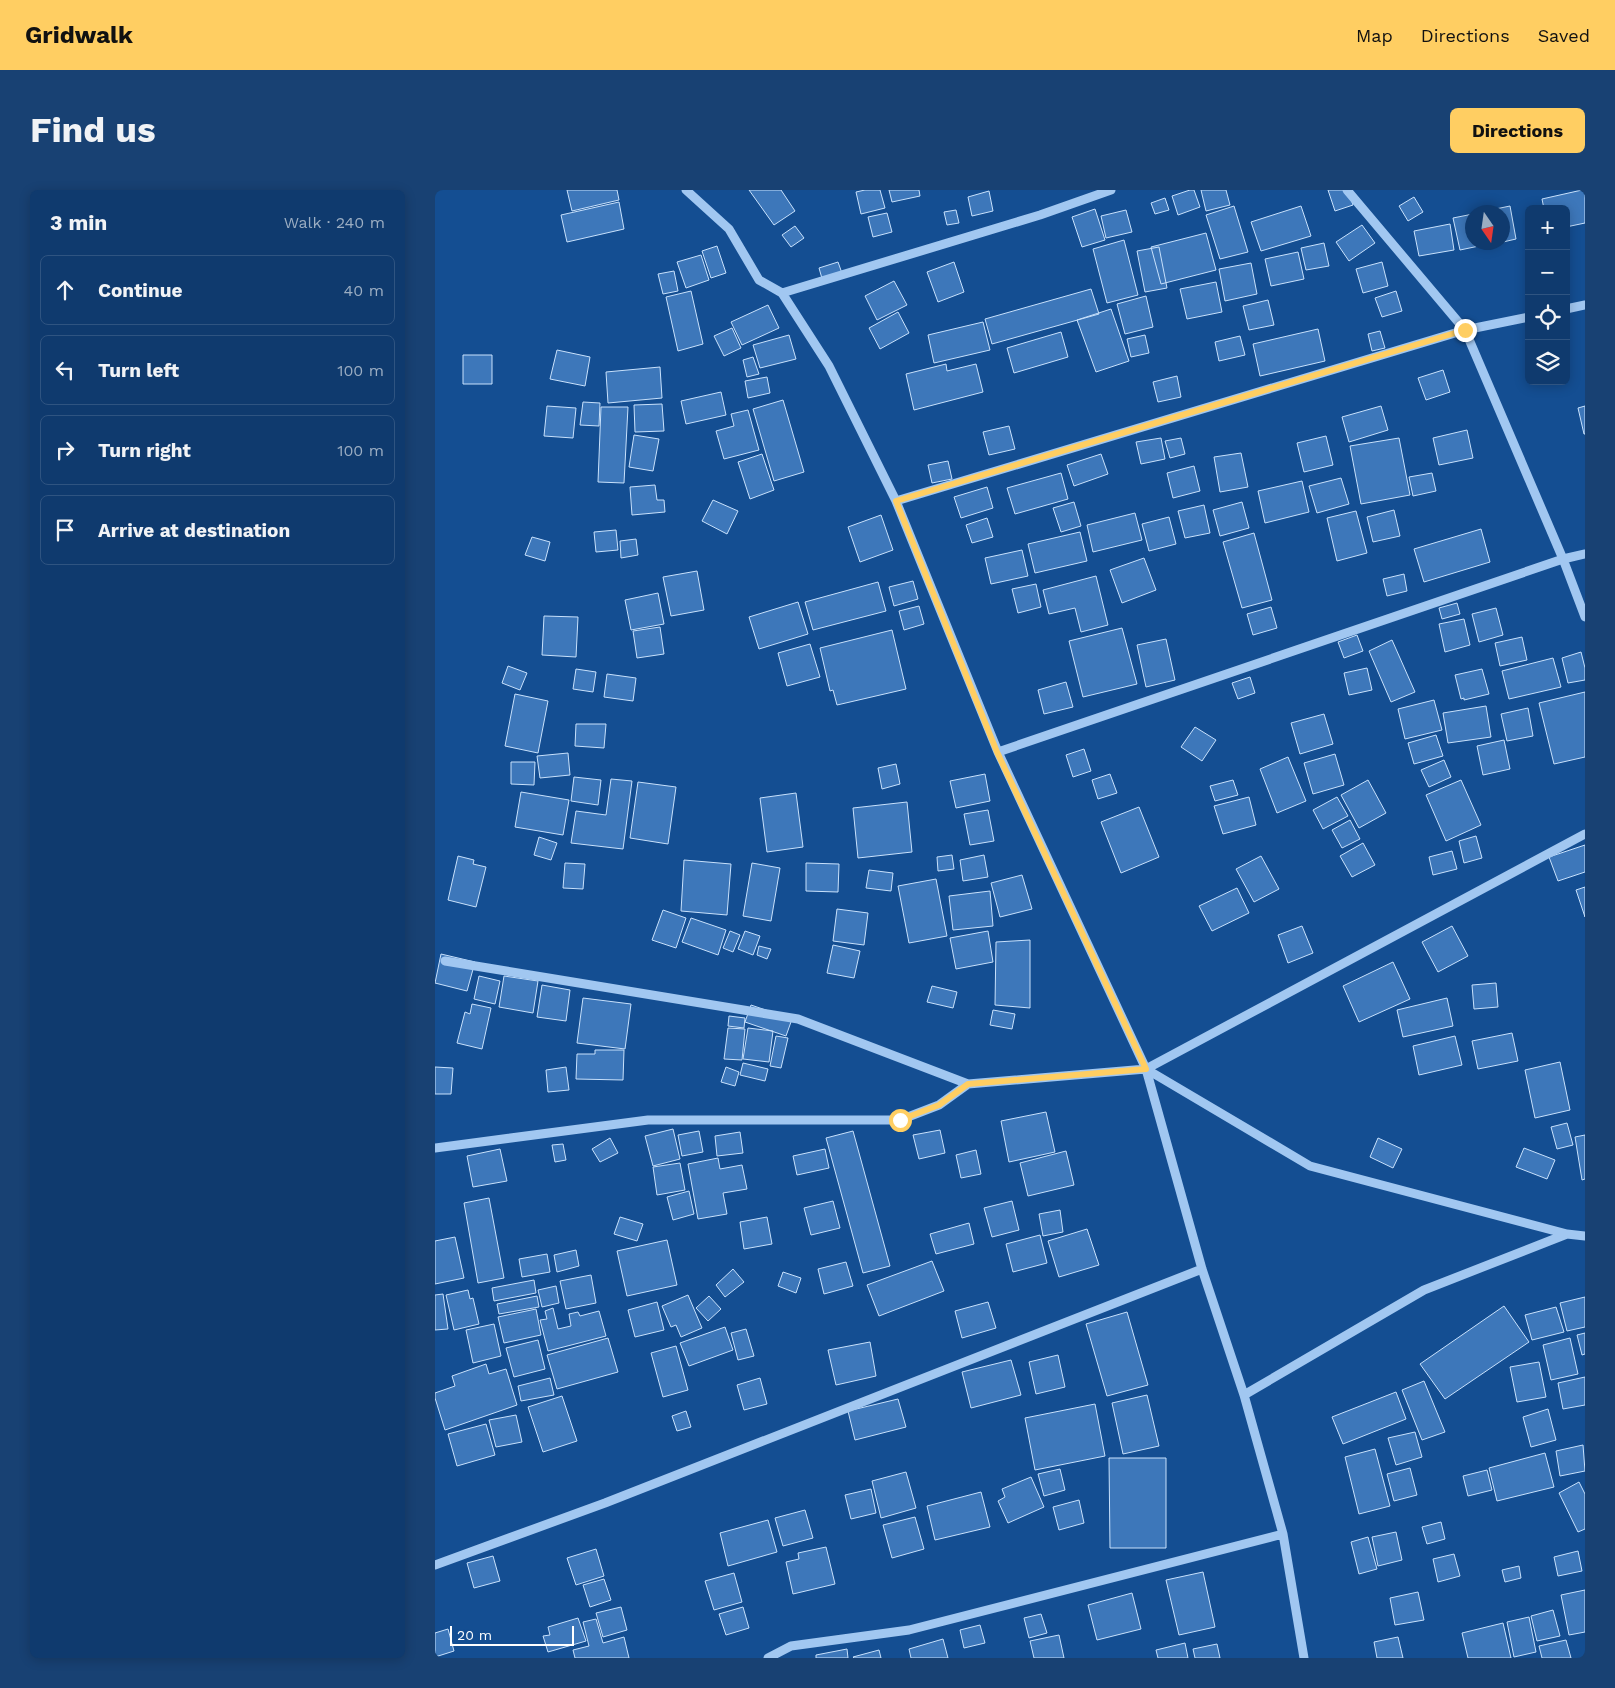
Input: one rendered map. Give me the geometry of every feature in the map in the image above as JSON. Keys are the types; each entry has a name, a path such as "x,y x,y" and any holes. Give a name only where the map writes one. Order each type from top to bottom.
{"street":[{"path":"686,190 729,229 759,280 782,293 829,366 896,501 997,752 1146,1069 1202,1269 1244,1396 1283,1534 1304,1658"},
{"path":"782,293 1040,215 1111,190"},
{"path":"1347,190 1465,330 1563,559 1585,617"},
{"path":"1570,308 1585,305"},
{"path":"896,501 1465,330 1525,318"},
{"path":"997,752 1563,559 1585,554"},
{"path":"445,961 798,1019 968,1084 1146,1069 1585,834"},
{"path":"1146,1069 1310,1166 1567,1234 1585,1236"},
{"path":"435,1148 648,1120 900,1120 939,1105 968,1084"},
{"path":"1244,1396 1423,1290 1567,1234"},
{"path":"435,1565 605,1503 1202,1269"},
{"path":"767,1658 791,1646 909,1630 1283,1534"}],"building":[{"path":"567,190 617,190 619,200 572,211"},
{"path":"749,190 781,190 795,211 774,225"},
{"path":"880,190 885,208 861,214 856,192"},
{"path":"889,190 919,190 920,196 892,202"},
{"path":"1194,190 1200,207 1178,215 1172,196"},
{"path":"1201,190 1226,190 1230,205 1206,211"},
{"path":"1328,190 1348,190 1353,205 1335,211"},
{"path":"1585,190 1585,223 1570,226 1570,205 1543,205 1542,199"},
{"path":"989,191 993,211 972,216 968,197"},
{"path":"1414,197 1423,212 1408,221 1399,206"},
{"path":"1165,198 1169,210 1155,214 1151,203"},
{"path":"619,202 624,229 567,242 561,215"},
{"path":"1234,206 1248,252 1220,259 1206,215"},
{"path":"1301,206 1311,236 1261,251 1251,222"},
{"path":"1510,206 1516,239 1510,240"},
{"path":"1095,209 1105,240 1082,247 1072,217"},
{"path":"956,210 959,223 947,225 944,212"},
{"path":"1126,210 1132,232 1106,238 1101,216"},
{"path":"887,213 892,232 873,237 868,217"},
{"path":"1465,216 1465,249 1460,250 1453,218"},
{"path":"1450,224 1454,250 1419,256 1414,231"},
{"path":"1362,225 1375,243 1349,261 1336,242"},
{"path":"795,226 804,238 791,247 782,235"},
{"path":"1206,233 1216,270 1161,284 1151,247"},
{"path":"1124,240 1138,295 1107,303 1093,249"},
{"path":"1324,243 1329,266 1306,270 1301,248"},
{"path":"717,246 726,273 711,278 702,251"},
{"path":"1159,247 1167,288 1145,292 1137,251"},
{"path":"1298,252 1304,279 1271,286 1265,259"},
{"path":"701,255 709,280 686,288 677,262"},
{"path":"838,262 843,276 823,282 819,268"},
{"path":"954,262 964,292 938,302 927,272"},
{"path":"1382,262 1388,286 1363,293 1356,269"},
{"path":"1251,263 1257,294 1225,301 1219,269"},
{"path":"674,271 678,291 663,294 658,274"},
{"path":"894,281 907,305 877,320 865,296"},
{"path":"1216,282 1222,312 1187,319 1180,289"},
{"path":"1091,289 1099,314 992,344 985,319"},
{"path":"691,291 703,344 678,351 666,297"},
{"path":"1396,291 1402,311 1382,317 1375,298"},
{"path":"1146,296 1153,327 1125,334 1117,304"},
{"path":"1268,300 1274,325 1249,330 1243,306"},
{"path":"768,305 779,328 742,345 731,322"},
{"path":"1111,309 1129,361 1096,372 1077,320"},
{"path":"898,312 909,333 880,349 869,328"},
{"path":"983,322 990,350 934,363 928,335"},
{"path":"732,328 741,348 724,356 714,336"},
{"path":"1318,329 1325,361 1260,376 1253,344"},
{"path":"1380,331 1385,348 1372,351 1368,334"},
{"path":"1061,332 1068,357 1014,373 1007,348"},
{"path":"789,335 796,359 760,368 753,345"},
{"path":"1145,335 1149,353 1131,357 1127,339"},
{"path":"1240,336 1245,355 1219,361 1215,342"},
{"path":"557,350 590,357 585,386 550,379"},
{"path":"463,355 492,355 492,384 463,384"},
{"path":"753,357 759,374 747,377 743,360"},
{"path":"946,364 947,371 976,364 983,392 914,410 906,374"},
{"path":"660,367 662,398 608,403 606,372"},
{"path":"1443,370 1450,392 1426,400 1418,378"},
{"path":"1177,376 1181,397 1158,402 1153,382"},
{"path":"767,377 770,393 748,398 745,381"},
{"path":"721,392 726,415 686,424 681,401"},
{"path":"783,400 804,472 774,481 753,409"},
{"path":"583,402 600,403 599,426 580,425"},
{"path":"662,404 664,431 635,432 634,405"},
{"path":"547,406 576,408 573,438 544,436"},
{"path":"1381,406 1388,430 1349,442 1342,417"},
{"path":"1585,406 1585,434 1584,434 1578,408"},
{"path":"601,407 628,407 624,483 598,482"},
{"path":"748,410 759,450 724,459 716,431 734,426 731,414"},
{"path":"1009,426 1015,449 989,455 983,432"},
{"path":"1467,430 1473,458 1439,465 1433,438"},
{"path":"634,435 659,439 653,471 629,467"},
{"path":"1326,436 1333,465 1304,472 1297,443"},
{"path":"1161,438 1165,459 1141,464 1136,442"},
{"path":"1181,438 1185,454 1170,458 1165,441"},
{"path":"1399,438 1410,495 1361,504 1350,446"},
{"path":"1241,453 1248,487 1220,492 1214,457"},
{"path":"762,454 774,490 750,499 738,462"},
{"path":"1101,454 1108,474 1074,486 1067,465"},
{"path":"948,461 952,479 932,483 928,465"},
{"path":"1194,466 1200,491 1173,498 1167,473"},
{"path":"1061,473 1068,499 1015,514 1007,488"},
{"path":"1432,473 1436,491 1413,496 1409,477"},
{"path":"1341,478 1349,504 1317,513 1309,486"},
{"path":"1302,481 1309,512 1265,523 1258,491"},
{"path":"655,485 657,500 664,500 665,512 632,515 630,487"},
{"path":"987,487 993,508 961,518 954,497"},
{"path":"713,500 738,511 727,534 702,521"},
{"path":"1074,502 1081,526 1061,532 1053,508"},
{"path":"1242,502 1249,528 1220,536 1213,510"},
{"path":"1204,505 1210,533 1185,538 1178,511"},
{"path":"1394,510 1400,536 1373,542 1367,517"},
{"path":"1356,511 1367,553 1337,561 1327,518"},
{"path":"1135,513 1142,540 1093,552 1087,525"},
{"path":"881,515 893,550 860,562 848,527"},
{"path":"1169,517 1176,544 1149,551 1142,524"},
{"path":"987,518 993,537 972,543 966,525"},
{"path":"1481,529 1490,562 1424,582 1414,549"},
{"path":"616,530 618,550 596,552 594,532"},
{"path":"1080,532 1087,561 1035,573 1028,544"},
{"path":"1254,533 1272,600 1242,608 1223,542"},
{"path":"532,537 550,542 545,561 525,555"},
{"path":"636,539 638,555 621,558 620,541"},
{"path":"1022,550 1028,576 991,584 985,558"},
{"path":"1144,558 1156,590 1122,603 1110,570"},
{"path":"697,571 704,610 671,616 663,577"},
{"path":"1404,574 1407,591 1387,596 1383,579"},
{"path":"1096,576 1108,625 1081,632 1075,608 1049,614 1043,590"},
{"path":"913,581 918,599 894,606 889,587"},
{"path":"878,582 886,611 813,630 805,602"},
{"path":"1036,584 1041,607 1018,613 1012,589"},
{"path":"658,593 664,624 631,630 625,600"},
{"path":"798,602 808,634 759,649 749,617"},
{"path":"1457,603 1460,614 1442,619 1439,608"},
{"path":"919,606 924,624 904,630 899,611"},
{"path":"1271,607 1277,628 1253,635 1247,614"},
{"path":"1496,608 1503,635 1479,642 1472,614"},
{"path":"544,616 578,617 576,657 542,655"},
{"path":"1464,619 1470,645 1445,652 1439,624"},
{"path":"660,627 664,654 637,658 633,631"},
{"path":"1122,628 1137,684 1083,697 1069,641"},
{"path":"892,630 906,689 837,705 833,690 830,691 820,648"},
{"path":"1357,635 1363,651 1344,658 1338,642"},
{"path":"1522,637 1527,660 1500,666 1495,643"},
{"path":"1166,639 1175,680 1146,687 1137,645"},
{"path":"1392,640 1415,692 1391,702 1369,651"},
{"path":"810,644 820,677 787,686 778,653"},
{"path":"1581,652 1585,668 1585,680 1568,683 1562,658"},
{"path":"1553,658 1561,687 1509,699 1502,671"},
{"path":"508,666 527,673 520,690 502,683"},
{"path":"1367,668 1372,690 1349,695 1344,673"},
{"path":"576,669 596,672 593,692 573,689"},
{"path":"1482,669 1489,694 1464,700 1464,698 1461,699 1455,675"},
{"path":"607,674 636,678 633,701 604,697"},
{"path":"1250,677 1255,693 1238,699 1232,683"},
{"path":"1066,682 1073,707 1044,714 1038,690"},
{"path":"1585,692 1585,757 1554,764 1539,703"},
{"path":"515,694 548,701 538,753 505,746"},
{"path":"1434,700 1442,730 1405,739 1398,709"},
{"path":"1486,706 1491,737 1448,743 1443,713"},
{"path":"1528,708 1533,736 1507,741 1501,714"},
{"path":"1324,714 1333,744 1300,754 1291,723"},
{"path":"576,724 606,724 604,748 575,746"},
{"path":"1195,727 1216,740 1202,761 1181,747"},
{"path":"1436,735 1443,756 1414,764 1408,743"},
{"path":"1504,740 1510,769 1483,775 1477,746"},
{"path":"1084,749 1091,771 1073,777 1066,755"},
{"path":"568,753 570,775 540,778 537,756"},
{"path":"1335,754 1344,785 1313,794 1304,763"},
{"path":"1288,757 1306,801 1277,813 1260,769"},
{"path":"1444,760 1451,777 1429,787 1421,770"},
{"path":"511,762 535,762 534,785 511,784"},
{"path":"896,764 900,784 882,789 878,768"},
{"path":"985,774 990,801 956,808 950,781"},
{"path":"1110,774 1117,793 1098,799 1092,780"},
{"path":"574,777 601,780 598,805 571,801"},
{"path":"611,779 632,781 623,849 571,843 576,811 606,815"},
{"path":"1233,780 1238,795 1215,801 1210,786"},
{"path":"1368,780 1386,813 1359,828 1341,795"},
{"path":"1461,780 1481,825 1446,841 1426,795"},
{"path":"638,782 676,787 668,844 630,838"},
{"path":"521,792 569,800 563,835 515,827"},
{"path":"796,793 803,847 767,852 760,798"},
{"path":"1249,797 1256,825 1223,834 1214,806"},
{"path":"1337,797 1348,816 1323,829 1313,810"},
{"path":"907,802 912,852 858,858 853,808"},
{"path":"1139,807 1159,857 1121,873 1101,822"},
{"path":"988,810 994,841 970,845 964,814"},
{"path":"1350,820 1360,839 1342,848 1332,830"},
{"path":"1476,836 1482,858 1464,863 1459,841"},
{"path":"539,837 557,843 551,860 534,855"},
{"path":"1363,843 1375,865 1352,877 1340,856"},
{"path":"1585,845 1585,872 1558,881 1549,857"},
{"path":"1452,851 1457,869 1433,875 1429,857"},
{"path":"952,855 954,869 938,871 937,857"},
{"path":"984,855 988,877 963,881 960,860"},
{"path":"458,856 474,860 473,864 486,867 476,907 448,900"},
{"path":"1261,856 1279,889 1254,902 1236,869"},
{"path":"684,860 731,864 727,915 681,911"},
{"path":"565,863 585,864 583,889 563,888"},
{"path":"752,863 780,868 771,921 743,916"},
{"path":"806,863 839,864 838,892 806,891"},
{"path":"869,870 893,873 891,891 866,888"},
{"path":"1022,875 1032,909 1000,917 991,883"},
{"path":"936,879 947,936 909,943 898,886"},
{"path":"1585,887 1585,917 1576,890"},
{"path":"1237,888 1249,913 1212,931 1199,906"},
{"path":"990,891 993,926 953,930 949,896"},
{"path":"837,909 868,913 864,945 833,941"},
{"path":"663,910 686,918 676,948 652,940"},
{"path":"691,918 726,930 718,955 682,942"},
{"path":"1302,926 1313,953 1288,963 1278,935"},
{"path":"1452,926 1468,956 1438,972 1422,942"},
{"path":"730,931 740,935 733,952 723,948"},
{"path":"745,931 760,936 753,955 738,949"},
{"path":"988,931 993,962 956,969 950,938"},
{"path":"1030,940 1030,1008 995,1005 996,942"},
{"path":"833,945 860,951 854,978 827,973"},
{"path":"759,946 771,949 767,959 757,955"},
{"path":"441,954 475,962 467,991 435,983"},
{"path":"1393,962 1410,999 1359,1022 1343,986"},
{"path":"479,976 500,981 495,1004 474,999"},
{"path":"504,976 538,981 533,1013 499,1007"},
{"path":"1496,983 1498,1007 1474,1009 1472,985"},
{"path":"542,985 570,990 566,1021 537,1017"},
{"path":"932,986 957,992 953,1008 927,1002"},
{"path":"583,998 631,1004 625,1049 577,1043"},
{"path":"1447,998 1453,1026 1403,1037 1397,1010"},
{"path":"472,1004 491,1008 482,1049 457,1043 465,1012 470,1014"},
{"path":"751,1005 792,1019 786,1036 745,1022"},
{"path":"993,1010 1015,1014 1012,1029 990,1025"},
{"path":"729,1016 745,1018 744,1028 728,1026"},
{"path":"728,1028 745,1029 742,1060 724,1059"},
{"path":"748,1028 773,1031 769,1062 743,1059"},
{"path":"1512,1033 1518,1061 1478,1069 1472,1041"},
{"path":"776,1036 788,1038 781,1068 770,1066"},
{"path":"1455,1036 1462,1065 1419,1075 1413,1046"},
{"path":"595,1050 624,1050 623,1080 576,1079 577,1054 595,1054"},
{"path":"1560,1062 1570,1110 1535,1118 1525,1070"},
{"path":"743,1063 768,1069 765,1081 740,1075"},
{"path":"435,1067 453,1068 451,1094 435,1094"},
{"path":"566,1067 569,1090 548,1092 546,1070"},
{"path":"726,1067 739,1072 735,1086 721,1082"},
{"path":"1046,1112 1055,1152 1009,1162 1001,1121"},
{"path":"1567,1123 1573,1145 1557,1149 1551,1127"},
{"path":"673,1129 680,1159 653,1166 645,1136"},
{"path":"940,1130 945,1153 919,1159 913,1135"},
{"path":"699,1131 703,1152 682,1156 678,1135"},
{"path":"853,1131 890,1266 863,1273 826,1138"},
{"path":"740,1132 743,1153 717,1156 715,1136"},
{"path":"1585,1135 1585,1179 1582,1180 1575,1137"},
{"path":"610,1138 618,1153 600,1162 592,1149"},
{"path":"1378,1138 1402,1149 1393,1168 1370,1157"},
{"path":"563,1144 566,1160 555,1162 552,1145"},
{"path":"1524,1148 1555,1160 1547,1179 1516,1167"},
{"path":"500,1149 507,1181 473,1187 467,1156"},
{"path":"825,1149 829,1168 797,1175 793,1156"},
{"path":"976,1150 981,1174 961,1178 956,1155"},
{"path":"1066,1151 1074,1185 1028,1196 1020,1163"},
{"path":"718,1158 720,1169 742,1165 747,1189 723,1193 727,1214 698,1219 688,1164"},
{"path":"680,1163 685,1190 657,1195 653,1167"},
{"path":"689,1191 694,1214 673,1220 667,1197"},
{"path":"489,1198 504,1278 478,1283 464,1203"},
{"path":"833,1201 840,1228 811,1235 804,1208"},
{"path":"1012,1201 1019,1230 992,1237 984,1208"},
{"path":"1060,1210 1063,1232 1043,1236 1039,1214"},
{"path":"620,1217 643,1224 637,1241 614,1234"},
{"path":"767,1217 772,1244 744,1249 740,1222"},
{"path":"969,1223 974,1244 936,1254 930,1234"},
{"path":"1087,1229 1099,1265 1059,1277 1048,1241"},
{"path":"1040,1235 1047,1263 1013,1272 1006,1244"},
{"path":"455,1237 464,1278 435,1284 435,1241"},
{"path":"667,1240 677,1285 627,1296 617,1251"},
{"path":"576,1250 579,1266 557,1272 554,1255"},
{"path":"547,1254 550,1272 522,1277 519,1259"},
{"path":"932,1261 944,1291 879,1316 867,1285"},
{"path":"846,1262 853,1286 824,1294 818,1269"},
{"path":"733,1269 744,1282 725,1297 716,1285"},
{"path":"783,1272 801,1278 796,1293 778,1286"},
{"path":"591,1275 596,1303 566,1309 560,1281"},
{"path":"534,1280 536,1293 494,1301 492,1288"},
{"path":"556,1286 559,1303 542,1307 538,1290"},
{"path":"468,1290 470,1299 473,1298 479,1324 454,1330 446,1295"},
{"path":"443,1294 448,1329 435,1330 435,1295"},
{"path":"688,1295 702,1328 681,1337 676,1325 671,1327 662,1306"},
{"path":"537,1296 539,1307 499,1314 497,1304"},
{"path":"709,1296 721,1309 708,1321 696,1308"},
{"path":"1585,1297 1585,1327 1567,1331 1560,1303"},
{"path":"657,1302 664,1330 635,1337 628,1310"},
{"path":"988,1302 996,1328 962,1338 955,1311"},
{"path":"1504,1306 1529,1342 1445,1399 1420,1364"},
{"path":"1556,1307 1564,1332 1532,1340 1525,1315"},
{"path":"553,1308 558,1329 571,1326 569,1314 578,1312 580,1316 599,1311 606,1336 548,1351 540,1320 547,1319 545,1311"},
{"path":"536,1309 541,1335 504,1343 498,1317"},
{"path":"1127,1312 1148,1385 1107,1396 1086,1324"},
{"path":"494,1324 501,1356 473,1363 466,1330"},
{"path":"725,1327 733,1350 689,1366 680,1343"},
{"path":"746,1329 754,1356 738,1360 731,1333"},
{"path":"1585,1333 1585,1354 1582,1355 1577,1335"},
{"path":"608,1338 618,1372 557,1389 547,1355"},
{"path":"1570,1338 1578,1374 1551,1380 1543,1345"},
{"path":"538,1340 545,1369 514,1377 506,1348"},
{"path":"870,1342 876,1376 836,1385 828,1350"},
{"path":"676,1346 688,1390 663,1397 651,1353"},
{"path":"1058,1355 1065,1387 1036,1394 1029,1362"},
{"path":"1011,1360 1021,1395 971,1408 962,1372"},
{"path":"1539,1362 1546,1397 1517,1402 1510,1367"},
{"path":"486,1364 489,1374 506,1369 517,1405 445,1430 435,1393 455,1386 452,1376"},
{"path":"1585,1377 1585,1405 1563,1409 1558,1383"},
{"path":"550,1378 554,1395 521,1401 518,1386"},
{"path":"760,1378 767,1404 744,1410 737,1385"},
{"path":"1424,1381 1445,1432 1422,1440 1402,1390"},
{"path":"1396,1392 1406,1419 1343,1444 1332,1417"},
{"path":"1147,1395 1159,1446 1123,1454 1112,1403"},
{"path":"562,1396 577,1441 543,1452 528,1407"},
{"path":"898,1399 906,1427 855,1440 848,1411"},
{"path":"1095,1404 1105,1456 1035,1470 1025,1418"},
{"path":"1548,1409 1556,1440 1531,1447 1523,1417"},
{"path":"686,1411 691,1427 677,1431 672,1416"},
{"path":"516,1415 522,1442 496,1447 489,1420"},
{"path":"486,1424 495,1455 457,1466 448,1434"},
{"path":"1415,1432 1422,1457 1396,1465 1388,1438"},
{"path":"1583,1445 1585,1471 1560,1476 1556,1451"},
{"path":"1375,1449 1390,1506 1359,1514 1345,1457"},
{"path":"1545,1453 1554,1487 1497,1501 1489,1468"},
{"path":"1109,1458 1166,1458 1166,1548 1110,1548"},
{"path":"1410,1468 1417,1495 1394,1501 1387,1474"},
{"path":"1060,1469 1065,1490 1044,1496 1038,1474"},
{"path":"1487,1470 1492,1490 1468,1496 1463,1476"},
{"path":"906,1472 916,1508 881,1518 872,1481"},
{"path":"1031,1477 1044,1507 1008,1523 998,1501 1005,1497 1002,1489"},
{"path":"1579,1482 1585,1494 1585,1529 1578,1532 1559,1493"},
{"path":"871,1489 876,1513 851,1519 845,1495"},
{"path":"981,1492 990,1527 935,1540 927,1506"},
{"path":"1079,1500 1084,1523 1059,1530 1053,1507"},
{"path":"805,1510 813,1538 783,1546 775,1518"},
{"path":"915,1517 924,1549 892,1558 883,1525"},
{"path":"768,1520 777,1552 728,1566 720,1533"},
{"path":"1441,1522 1445,1539 1427,1544 1422,1527"},
{"path":"1396,1532 1402,1560 1378,1566 1372,1537"},
{"path":"1368,1537 1377,1569 1359,1574 1351,1542"},
{"path":"826,1547 835,1584 793,1594 786,1562 799,1559 798,1553"},
{"path":"596,1549 604,1576 576,1585 567,1558"},
{"path":"1578,1551 1582,1571 1558,1576 1554,1557"},
{"path":"1454,1554 1460,1576 1438,1582 1433,1559"},
{"path":"493,1556 500,1581 474,1588 467,1563"},
{"path":"1519,1566 1521,1578 1505,1582 1502,1570"},
{"path":"1203,1572 1215,1627 1179,1635 1166,1580"},
{"path":"734,1573 742,1602 714,1610 705,1581"},
{"path":"604,1579 611,1600 590,1607 583,1585"},
{"path":"1585,1590 1585,1632 1569,1635 1561,1595"},
{"path":"1418,1592 1424,1620 1395,1625 1390,1598"},
{"path":"1132,1593 1141,1629 1097,1640 1088,1605"},
{"path":"621,1607 627,1630 603,1637 596,1613"},
{"path":"743,1607 749,1628 726,1635 719,1614"},
{"path":"1553,1610 1560,1636 1537,1641 1531,1616"},
{"path":"1041,1614 1047,1633 1029,1638 1024,1618"},
{"path":"1529,1617 1536,1652 1514,1657 1507,1622"},
{"path":"578,1618 586,1641 548,1652 543,1636 550,1635 548,1627"},
{"path":"596,1619 603,1643 624,1637 629,1658 575,1658 573,1650 589,1646 583,1622"},
{"path":"1503,1623 1511,1658 1468,1658 1462,1633"},
{"path":"980,1625 985,1643 964,1648 960,1630"},
{"path":"448,1629 454,1651 435,1657 435,1633"},
{"path":"1059,1635 1064,1658 1034,1658 1030,1641"},
{"path":"1398,1637 1403,1658 1377,1658 1374,1642"},
{"path":"943,1639 948,1658 911,1658 909,1649"},
{"path":"1566,1640 1571,1658 1542,1658 1539,1646"},
{"path":"1185,1643 1188,1658 1158,1658 1156,1650"},
{"path":"1217,1644 1220,1658 1195,1658 1193,1649"},
{"path":"847,1649 848,1658 816,1658 816,1655"},
{"path":"879,1650 881,1658 853,1657"}],"route":[{"path":"900,1120 939,1105 968,1084 1146,1069 997,752 896,501 1465,330"}]}
